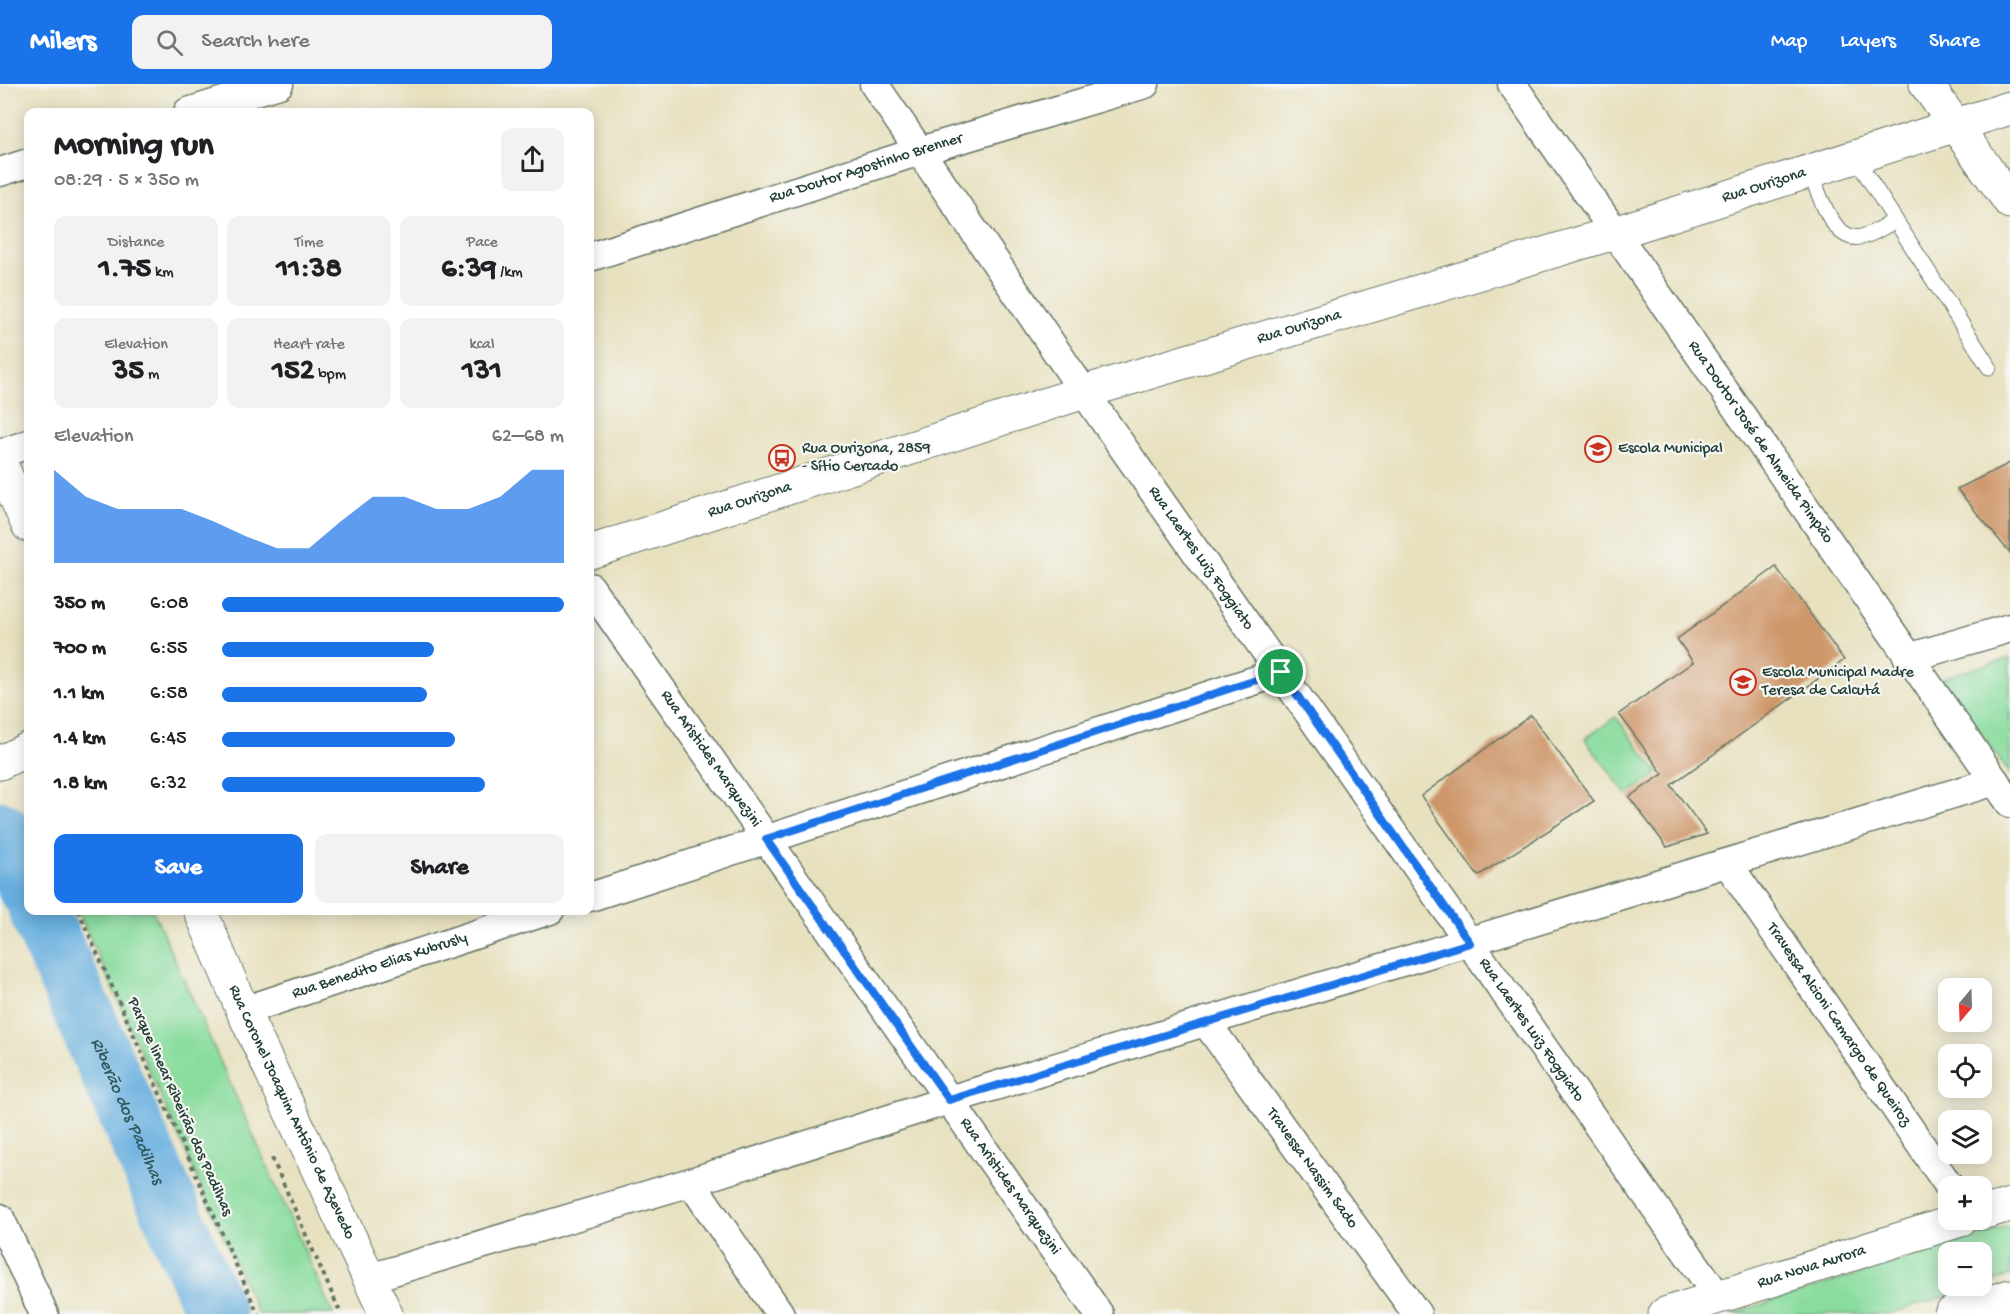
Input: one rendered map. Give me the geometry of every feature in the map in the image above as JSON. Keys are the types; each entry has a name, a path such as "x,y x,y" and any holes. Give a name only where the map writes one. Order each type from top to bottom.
{"main road":[{"path":"1926,84 2010,202"},
{"name":"Rua Ourizona","path":"594,551 1084,392 1614,233 2010,108"},
{"path":"0,462 24,516"},
{"path":"0,764 24,751"},
{"name":"Rua Coronel Joaquim Antônio de Azevedo","path":"202,915 243,1011 386,1314"},
{"path":"1992,1210 2010,1205"},
{"name":"Rua Nova Aurora","path":"1665,1314 1938,1227"},
{"path":"1952,1314 2010,1296"}],"street":[{"name":"Rua Laertes Luiz Foggiato","path":"874,84 1084,392 1718,1297"},
{"name":"Rua Doutor Agostinho Brenner","path":"594,256 920,152 1144,84"},
{"name":"Rua Doutor José de Almeida Pimpão","path":"1512,84 2003,792"},
{"path":"204,108 263,93"},
{"path":"0,172 24,164"},
{"path":"0,454 24,445"},
{"name":"Rua Aristides Marquezini","path":"594,593 1099,1314"},
{"path":"1908,658 2010,628"},
{"path":"594,896 1281,672"},
{"path":"370,1278 691,1182 1204,1021 1728,864 2003,792"},
{"name":"Travessa Alcioni Camargo de Queiroz","path":"1728,864 1942,1176"},
{"name":"Rua Benedito Elias Kubrusly","path":"243,1011 535,915"},
{"name":"Travessa Nassim Sado","path":"1204,1021 1417,1314"},
{"path":"691,1182 780,1314"},
{"path":"0,1218 7,1249 44,1314"}],"lane":[{"path":"1856,157 1989,367"},
{"path":"1810,172 1834,225 1845,235 1860,237 1895,221"}],"path":[{"name":"Parque linear Ribeirão dos Padilhas","path":"80,915 258,1314"}],"green space":[{"path":"2010,658 2010,774 1942,678"},
{"path":"1616,717 1658,773 1627,795 1585,739"},
{"path":"80,915 155,915 333,1314 258,1314"},
{"path":"2010,1226 2010,1276 1992,1282 1992,1242 1959,1242"},
{"path":"1938,1249 1938,1296 1946,1296 1888,1314 1731,1314"}],"building":[{"path":"2010,463 2010,553 1957,489"},
{"path":"1776,567 1844,660 1671,785 1707,834 1667,847 1629,797 1663,774 1619,714 1693,662 1677,639"},
{"path":"1531,715 1594,801 1478,876 1421,796"}],"waterway":[{"name":"Riberão dos Padilhas","path":"0,831 24,881"},
{"name":"Riberão dos Padilhas","path":"40,915 216,1314"}],"place":[{"name":"Escola Municipal","path":"1598,449"},
{"name":"Rua Ourizona, 2859 - Sítio Cercado","path":"782,458"},
{"name":"Escola Municipal Madre Teresa de Calcutá","path":"1743,682"}],"route":[{"path":"1281,672 1470,943 1204,1021 949,1100 766,839 1281,672"}]}
